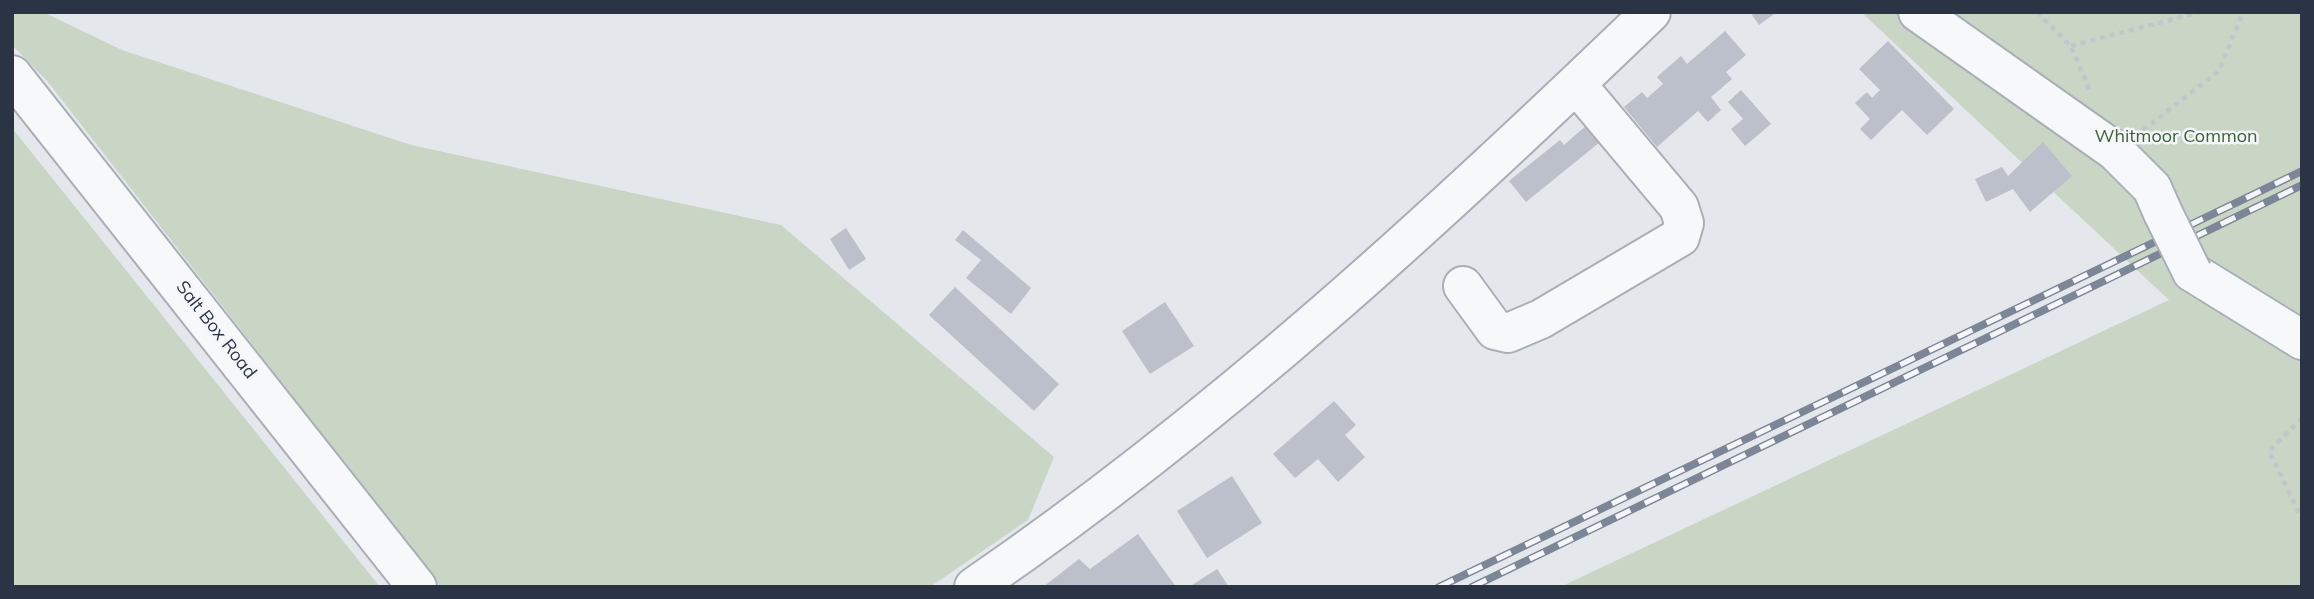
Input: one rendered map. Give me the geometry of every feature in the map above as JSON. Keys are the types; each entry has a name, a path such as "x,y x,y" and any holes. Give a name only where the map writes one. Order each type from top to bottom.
{"street":[{"path":"974,587 1041,541 1242,385 1455,200 1651,12"},
{"path":"1918,12 2115,151 2152,188 2192,272 2302,340"},
{"name":"Salt Box Road","path":"12,75 418,587"},
{"path":"1463,286 1495,331 1507,333 1541,318 1680,237 1684,223 1679,207 1576,84"}],"path":[{"path":"2038,12 2070,46 2090,93"},
{"path":"2070,46 2200,12"},
{"path":"2115,151 2219,71 2243,12"},
{"path":"2302,418 2269,451 2302,519"}],"green space":[{"path":"12,12 43,12 122,50 411,145 781,225 1054,457 1028,520 930,587 441,587 48,82 12,45"},
{"name":"Whitmoor Common","path":"1861,12 2302,12 2302,587 1560,587 2169,300"},
{"path":"12,128 380,587 12,587"}],"building":[{"path":"1750,12 1777,12 1759,25"},
{"path":"1725,31 1746,55 1726,72 1732,79 1711,97 1721,110 1708,122 1698,111 1657,147 1624,107 1642,92 1647,98 1663,84 1657,77 1681,56 1687,64"},
{"path":"1888,41 1954,109 1927,135 1902,110 1871,140 1860,129 1870,119 1855,103 1867,92 1872,98 1880,90 1859,69"},
{"path":"1741,90 1771,124 1745,146 1731,129 1743,119 1728,102"},
{"path":"1587,125 1600,142 1526,202 1509,181 1560,140 1564,145"},
{"path":"2043,142 2072,176 2030,212 2013,189 1986,202 1975,179 2002,167 2008,176"},
{"path":"846,228 866,259 849,270 830,239"},
{"path":"963,230 1031,288 1011,314 966,278 981,260 955,240"},
{"path":"955,287 1059,384 1034,411 929,315"},
{"path":"1165,302 1194,346 1150,374 1122,331"},
{"path":"1334,401 1356,425 1345,435 1365,457 1338,482 1318,459 1295,478 1273,454"},
{"path":"1232,476 1262,523 1207,558 1177,511"},
{"path":"1138,534 1176,587 1043,587 1079,559 1090,569"},
{"path":"1217,569 1229,587 1189,587"}],"railway":[{"path":"1439,587 2302,171"},
{"path":"1472,587 2302,185"}]}
